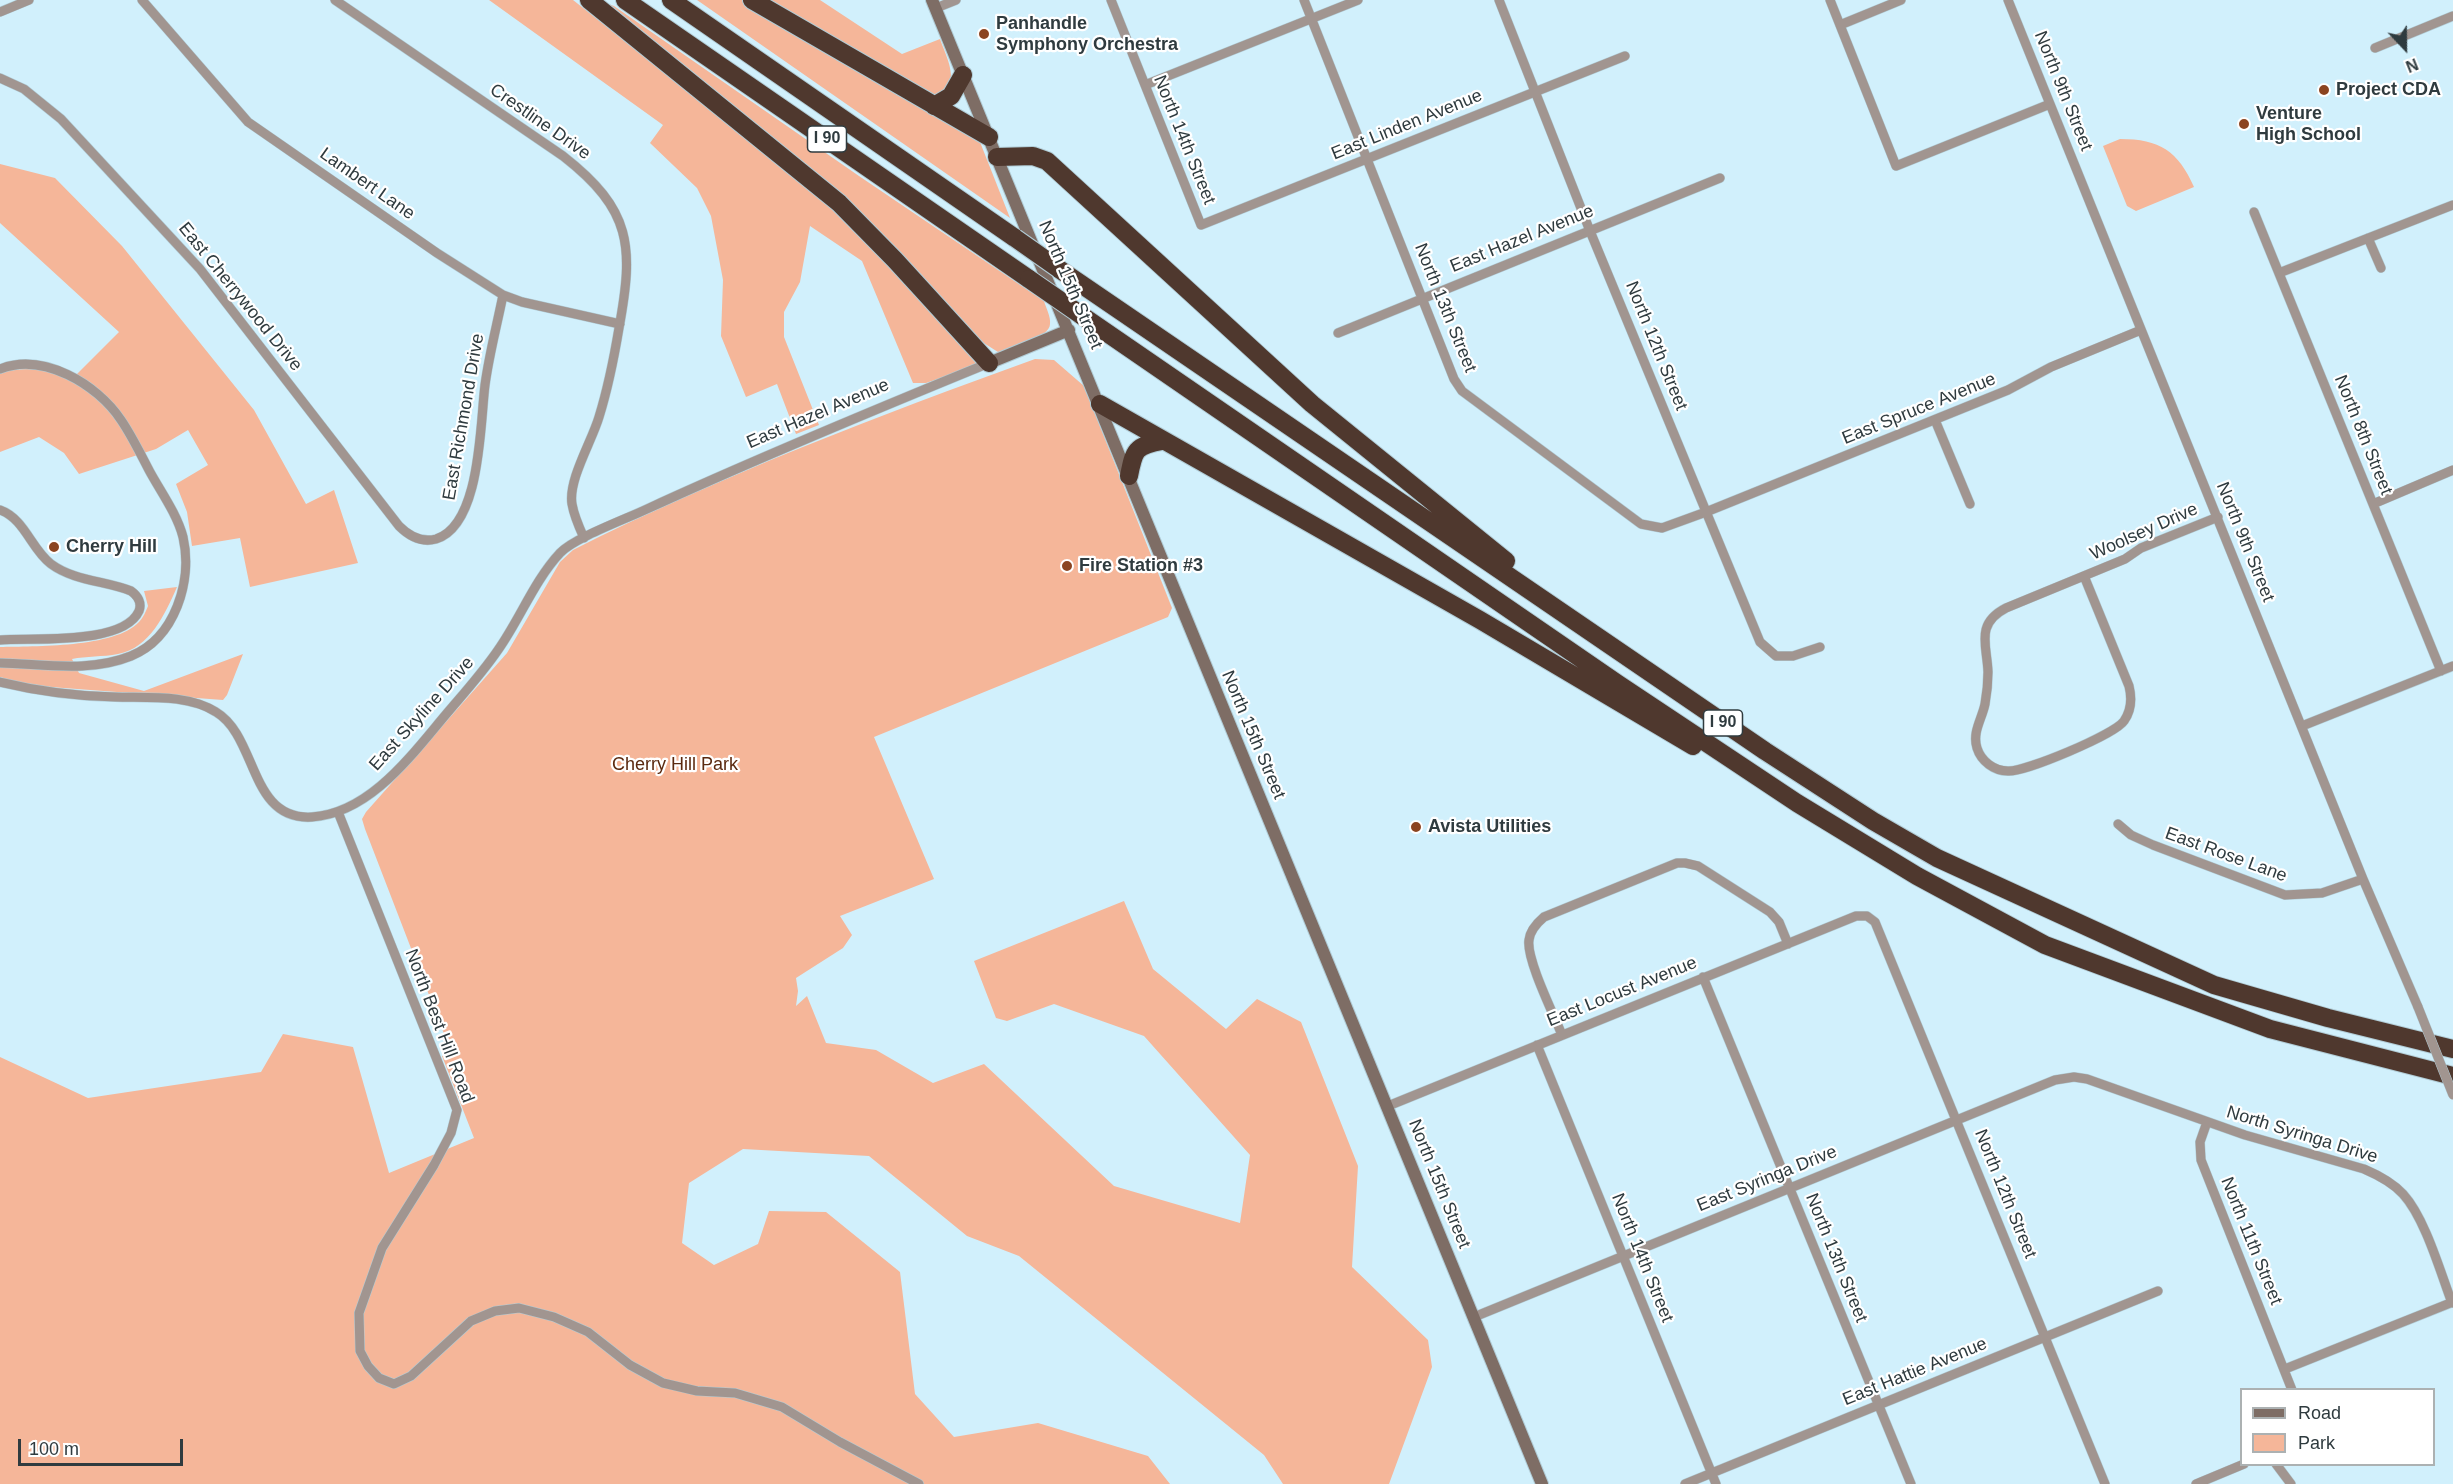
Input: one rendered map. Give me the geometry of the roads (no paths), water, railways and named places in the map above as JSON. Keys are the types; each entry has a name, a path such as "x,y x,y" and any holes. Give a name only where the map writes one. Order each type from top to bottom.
{"highway":[{"path":"589,0 839,204 896,260 989,363"},
{"name":"I 90","path":"625,0 1618,684 1797,803 1898,865 2045,945 2270,1029 2453,1076"},
{"name":"I 90","path":"671,0 1059,269 1765,751 1873,821 1937,858 2214,985 2328,1018 2453,1049"},
{"path":"752,0 989,137"},
{"path":"934,106 951,96 963,75"},
{"path":"997,157 1033,156 1047,161 1312,404 1499,555 1573,620"},
{"name":"I 90","path":"1100,404 1161,441 1235,480 1480,620 1665,730 1797,803"},
{"path":"1129,476 1136,451 1146,444 1161,441"}],"main road":[{"name":"North 15th Street","path":"934,4 1542,1484"},
{"name":"East Hazel Avenue","path":"989,363 1069,330"}],"street":[{"path":"0,12 29,0"},
{"name":"Lambert Lane","path":"142,0 248,123 437,253 503,295 522,302 620,324"},
{"name":"Crestline Drive","path":"335,0 563,156 595,183 618,218 627,243 628,270 620,324 611,374 599,418 571,492 575,516 584,538"},
{"path":"934,4 956,0"},
{"name":"North 14th Street","path":"1111,0 1201,225"},
{"name":"North 13th Street","path":"1304,0 1454,379 1462,391 1641,524 1662,528 1706,512"},
{"path":"1145,85 1358,0"},
{"name":"North 12th Street","path":"1499,0 1590,231 1760,642 1776,656 1793,656 1820,647"},
{"path":"1830,0 1896,166 2050,104"},
{"path":"1840,25 1901,0"},
{"name":"North 9th Street","path":"2008,0 2363,879 2453,1095"},
{"path":"2375,48 2453,16"},
{"name":"East Linden Avenue","path":"1201,225 1625,56"},
{"name":"East Cherrywood Drive","path":"0,78 24,89 62,118 200,269 399,526 419,539 428,540 441,536"},
{"name":"East Hazel Avenue","path":"1338,333 1720,178"},
{"path":"2279,273 2453,205"},
{"name":"North 8th Street","path":"2254,212 2441,671"},
{"path":"2368,238 2381,268"},
{"name":"East Richmond Drive","path":"441,536 453,529 461,518 470,494 486,383 503,295"},
{"name":"East Spruce Avenue","path":"1706,512 2008,390 2051,367 2141,330"},
{"path":"0,369 25,363 51,368 79,382 106,403 121,419 176,519 184,543 185,568 183,588 173,616 154,641 140,651 110,663 86,666 0,663"},
{"name":"East Hazel Avenue","path":"584,538 736,468 989,363"},
{"path":"1935,420 1970,504"},
{"path":"2373,504 2453,470"},
{"path":"0,510 15,519 39,553 60,571 131,591 139,600 140,605 136,615 130,621 92,635 72,639 0,640"},
{"name":"Woolsey Drive","path":"2084,576 2129,686 2131,702 2128,714 2110,734 2029,767 2004,772 1990,766 1980,754 1976,741 1976,730 1985,706 1988,686 1984,641 1989,623 1995,615 2006,608 2125,559 2141,548 2218,517"},
{"name":"East Skyline Drive","path":"0,682 24,688 73,694 184,701 205,705 220,714 238,738 275,808 291,815 310,818 338,812 374,790 424,740 499,650 552,562 566,547 584,538"},
{"path":"2302,726 2453,666"},
{"name":"North Best Hill Road","path":"338,812 457,1110 451,1133 434,1165 382,1248 359,1313 360,1351 368,1366 379,1378 394,1384 411,1376 471,1321 495,1311 519,1308 554,1317 588,1332 630,1365 663,1383 697,1391 735,1393 782,1407 840,1442 919,1484"},
{"name":"East Rose Lane","path":"2118,824 2131,836 2285,895 2322,893 2363,879"},
{"path":"1562,1035 1530,955 1531,934 1536,924 1544,917 1677,863 1685,863 1707,872 1770,912 1779,922 1788,944"},
{"name":"East Locust Avenue","path":"1388,1106 1856,916 1870,918"},
{"name":"North 12th Street","path":"1870,918 1875,922 2105,1484"},
{"name":"North 13th Street","path":"1703,978 1911,1484"},
{"name":"North 14th Street","path":"1536,1045 1716,1484"},
{"name":"East Syringa Drive","path":"1474,1317 2055,1080 2074,1077"},
{"name":"North Syringa Drive","path":"2074,1077 2093,1081 2206,1122 2364,1169 2391,1183 2413,1206 2453,1302"},
{"name":"North 11th Street","path":"2206,1122 2200,1142 2201,1160 2292,1388"},
{"name":"East Hattie Avenue","path":"1685,1484 2158,1291"},
{"path":"2286,1370 2453,1302"},
{"path":"2196,1484 2240,1466"},
{"path":"2278,1466 2291,1484"}],"place":[{"name":"Panhandle Symphony Orchestra","path":"984,34"},
{"name":"Project CDA","path":"2324,90"},
{"name":"Venture High School","path":"2244,124"},
{"name":"Cherry Hill","path":"54,547"},
{"name":"Fire Station #3","path":"1067,566"},
{"name":"Avista Utilities","path":"1416,827"}],"park label":[{"name":"Cherry Hill Park","path":"675,765"}]}
